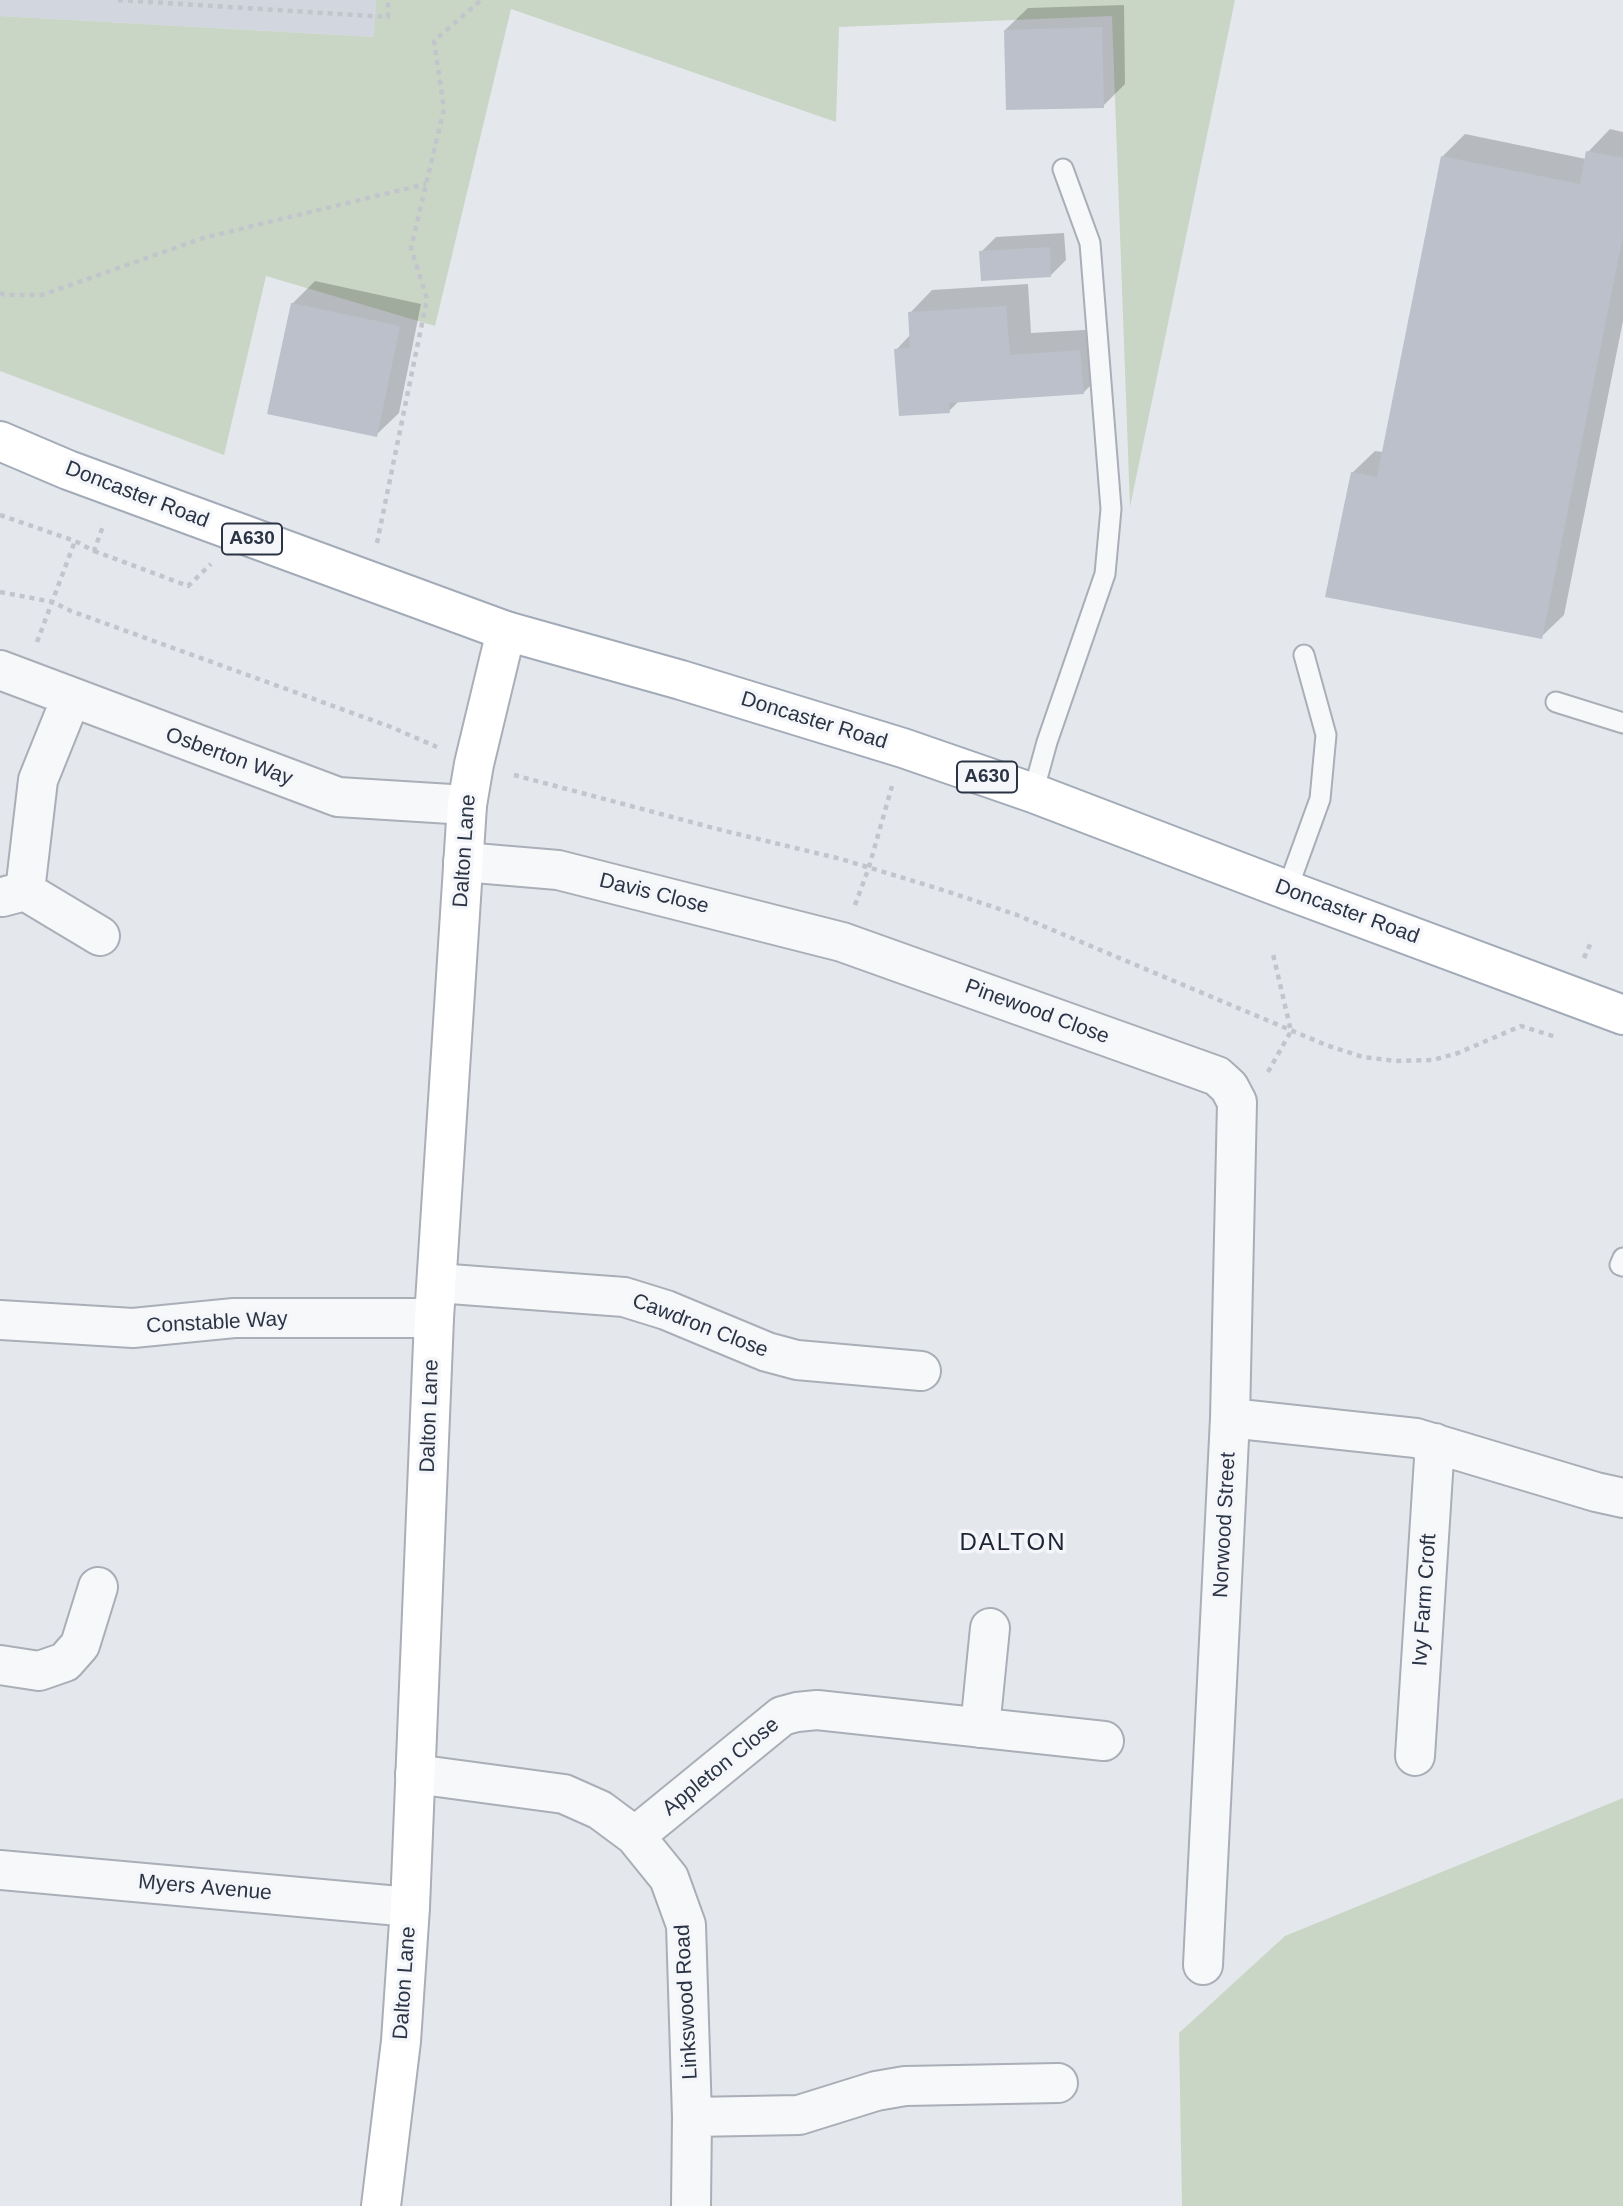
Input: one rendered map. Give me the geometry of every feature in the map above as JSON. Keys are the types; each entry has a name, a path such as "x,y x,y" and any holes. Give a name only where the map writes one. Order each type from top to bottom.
{"main road":[{"name":"Doncaster Road","path":"0,441 68,470 506,631 681,680 903,748 1032,793 1623,1015"},
{"name":"Dalton Lane","path":"381,2206 401,2041 410,1907 435,1300 467,805 474,764 506,631"}],"street":[{"name":"Osberton Way","path":"11,674 338,797 467,805"},
{"path":"71,698 38,780 13,894 100,936"},
{"name":"Davis Close","path":"463,862 558,870 842,942"},
{"name":"Pinewood Close","path":"842,942 1217,1076 1233,1095"},
{"name":"Norwood Street","path":"1203,1965 1230,1418 1233,1095"},
{"name":"Cawdron Close","path":"435,1300 624,1297 666,1310 767,1352 797,1360 921,1371"},
{"name":"Constable Way","path":"0,1320 133,1328 435,1300"},
{"path":"1230,1418 1416,1438 1623,1498"},
{"name":"Ivy Farm Croft","path":"1415,1756 1435,1443"},
{"path":"0,1665 39,1671 65,1662 80,1645 97,1587"},
{"path":"979,1728 990,1628"},
{"name":"Appleton Close","path":"635,1836 782,1716 817,1710 1104,1741"},
{"name":"Linkswood Road","path":"415,1773 564,1794 600,1810 635,1836 669,1878 686,1925 692,2117 691,2206"},
{"name":"Myers Avenue","path":"0,1870 410,1907"},
{"path":"692,2117 799,2115 876,2091 905,2085 1058,2082"}],"lane":[{"path":"1032,793 1105,574 1111,509 1090,243 1063,169"},
{"path":"1287,890 1320,799 1326,735 1304,655"},
{"path":"1556,702 1623,723"},
{"path":"1623,1258 1620,1265 1623,1266"}],"path":[{"path":"118,0 388,17 388,0"},
{"path":"369,580 427,299 411,248 444,109 434,41 481,0"},
{"path":"0,293 42,295 203,238 426,184"},
{"path":"94,551 188,586 242,535"},
{"path":"11,674 52,602 75,541"},
{"path":"0,592 52,602 391,727 474,764 869,867 1017,915 1291,1031 1363,1057 1396,1061 1433,1060 1458,1053 1521,1026 1567,1040"},
{"path":"842,942 869,867 903,748"},
{"path":"1582,999 1572,987 1592,940"},
{"path":"1233,1095 1271,1070 1277,1053 1291,1031 1272,954"}],"shaded area":[{"path":"0,0 376,0 375,37 0,16"}],"green space":[{"path":"376,0 1235,0 1130,507 1112,16 839,27 836,122 511,9 435,326 266,276 224,455 0,371 0,16 374,37"},
{"path":"1623,1798 1623,2206 1182,2206 1179,2033 1285,1936"}],"building":[{"path":"1102,27 1104,108 1006,110 1004,30"},
{"path":"1586,151 1623,158 1623,236 1542,639 1325,597 1351,472 1377,477 1441,156 1580,184"},
{"path":"1050,247 1051,277 981,281 979,251"},
{"path":"291,303 400,326 377,437 267,414"},
{"path":"1006,306 1010,355 1080,350 1084,394 949,403 950,413 899,416 894,349 910,348 908,312"}],"district":[{"name":"DALTON","path":"1013,1543"}]}
